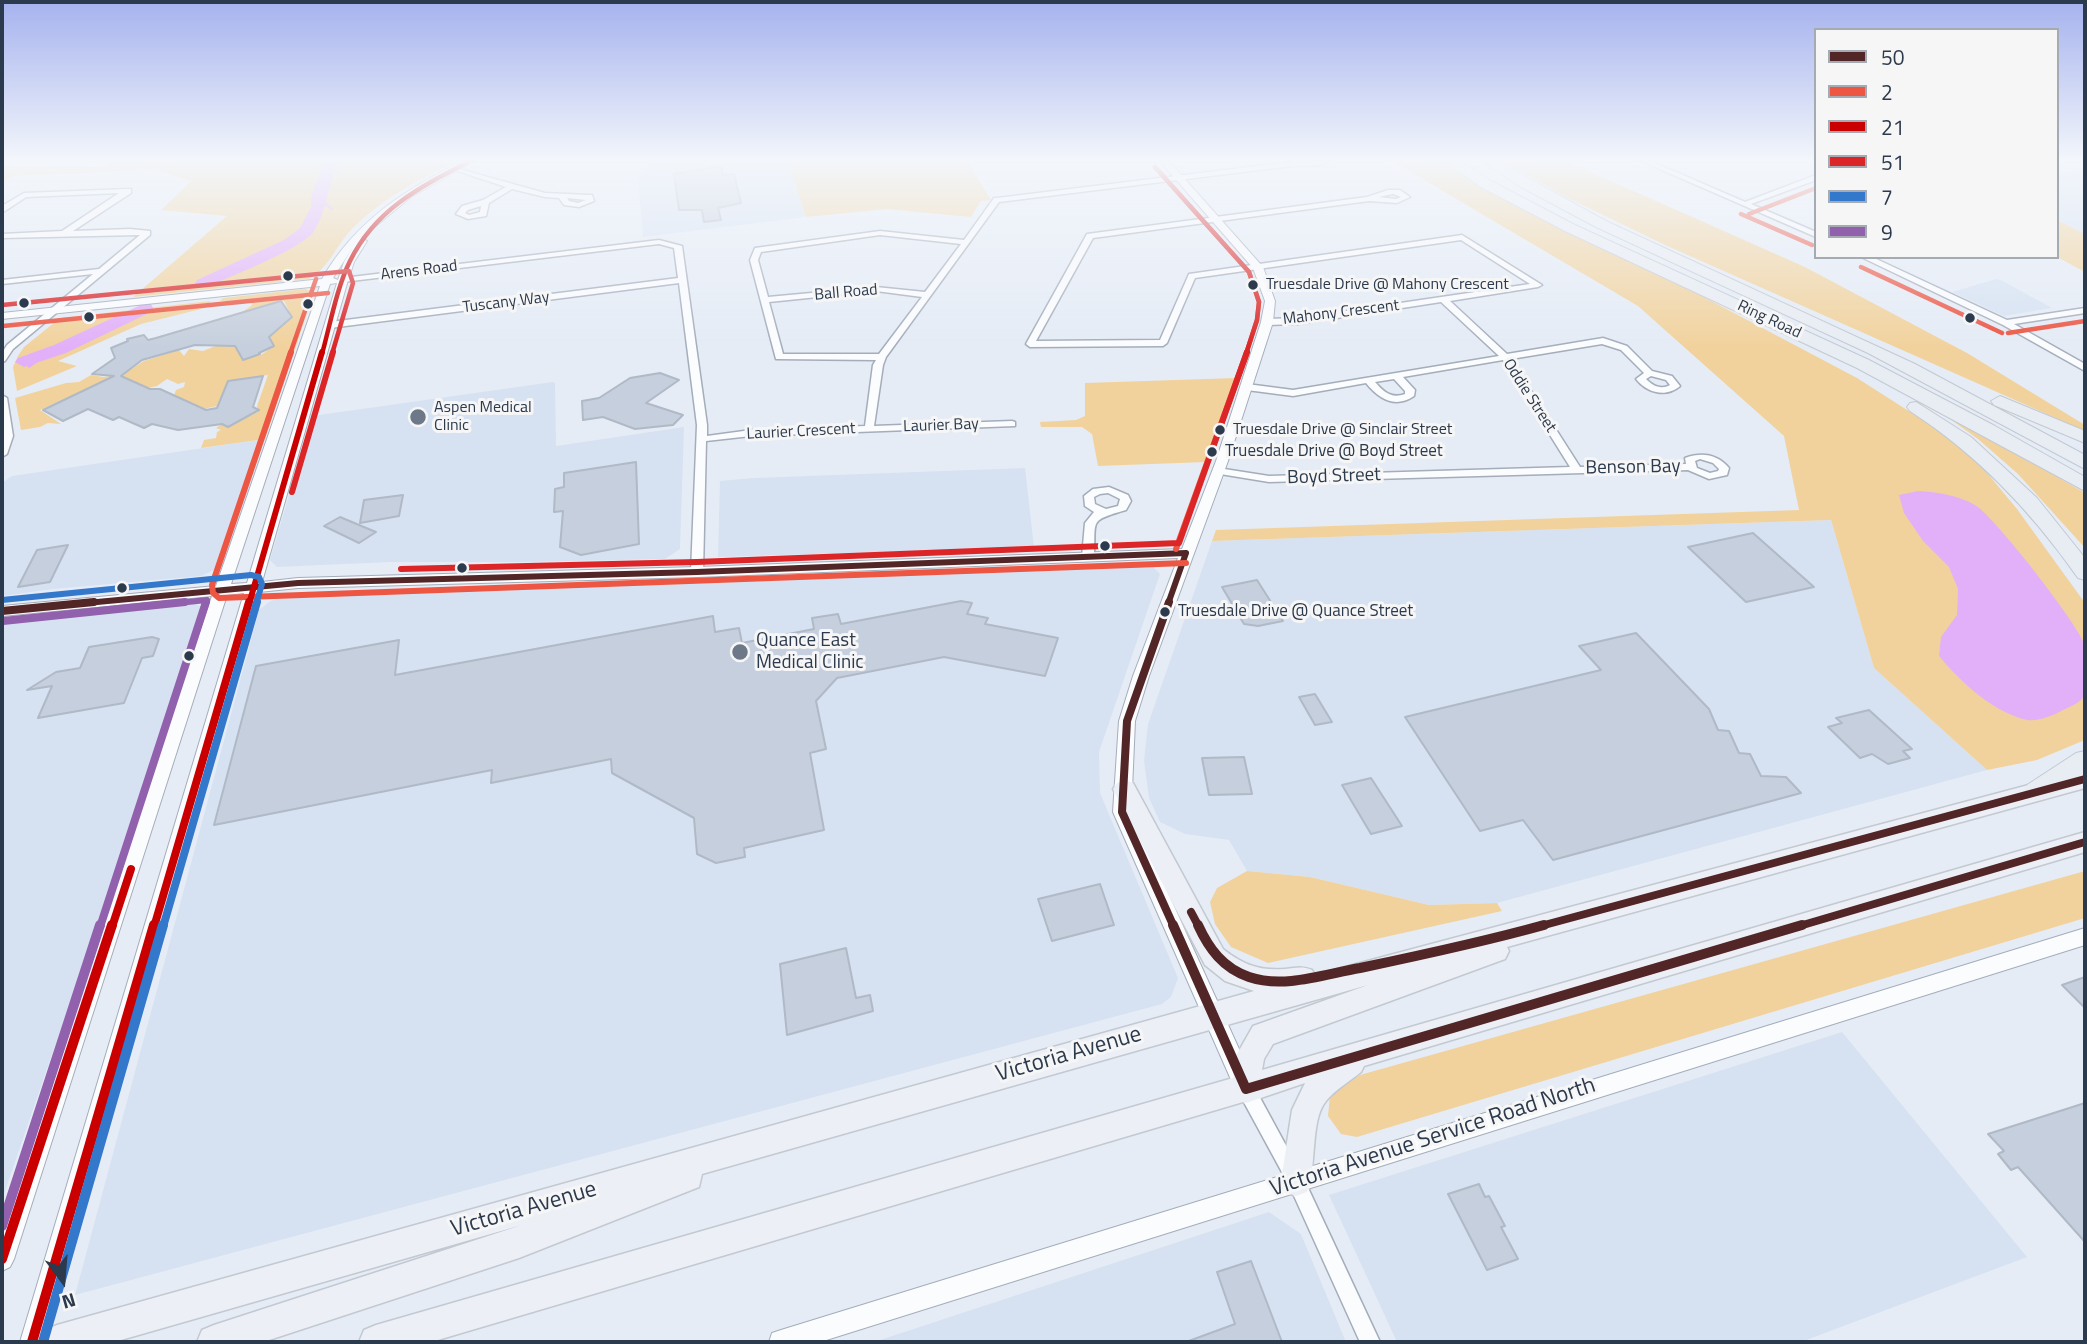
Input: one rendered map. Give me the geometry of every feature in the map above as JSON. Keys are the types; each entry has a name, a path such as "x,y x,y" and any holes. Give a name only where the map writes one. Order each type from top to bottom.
{"highway":[{"name":"Ring Road","path":"1560,223 1886,376 1989,430 2085,485"},
{"name":"Ring Road","path":"1595,223 1804,317 1982,406 2085,463"},
{"path":"1749,311 1847,365 1926,412 1957,434 1984,456 2032,504 2085,572"},
{"path":"1804,317 2085,438"},
{"path":"2036,792 2085,760"},
{"name":"Victoria Avenue","path":"57,1342 1211,1015 2085,779"},
{"path":"1125,789 1214,957 1230,971 1262,982 1286,982 1460,948"},
{"path":"376,1342 2085,842"},
{"path":"1246,1089 1250,1056 1263,1035 1649,896"},
{"path":"1296,1181 1306,1110 1316,1091 1360,1056"},
{"path":"214,1342 519,1242 808,1129"}],"street":[{"path":"64,233 80,223"},
{"path":"2,1259 222,588 326,282 340,253 355,236 373,223"},
{"path":"32,1342 343,280 349,262 374,223"},
{"name":"Laurier Crescent","path":"702,439 751,433 869,429 878,365 882,357 980,223"},
{"path":"1188,223 1090,236 1030,344 1163,343 1192,276 1258,267"},
{"path":"1219,223 1258,267 1270,300 1267,322 1218,471 1185,553 1127,721 1122,813 1211,1015 1246,1089 1296,1181 1370,1342"},
{"path":"1788,223 1814,234"},
{"path":"2,236 147,233 10,347 2,359"},
{"path":"882,357 779,357 754,260 758,250 880,233 965,242"},
{"name":"Mahony Crescent","path":"1258,267 1462,237 1538,285 1298,321 1267,322"},
{"name":"Arens Road","path":"2,316 326,282 659,242 678,246 702,439 697,572"},
{"path":"1869,259 2006,323 2085,368"},
{"path":"2,282 99,271"},
{"name":"Tuscany Way","path":"330,325 682,280"},
{"name":"Ball Road","path":"765,300 876,289 926,295"},
{"name":"Oddie Street","path":"1444,300 1506,358 1576,469"},
{"path":"2006,323 2085,310"},
{"path":"1247,387 1293,393 1602,341 1623,348 1649,373"},
{"path":"1368,381 1383,397 1401,400 1409,396 1410,390 1397,377"},
{"path":"2,398 3,418 8,436 2,454"},
{"name":"Laurier Bay","path":"869,429 1012,424"},
{"name":"Benson Bay","path":"1576,469 1690,467"},
{"name":"Boyd Street","path":"1218,471 1269,479 1576,469"},
{"path":"257,483 270,482 282,489"},
{"path":"1088,557 1090,523 1098,512"},
{"path":"2,611 252,585 697,572 1185,553"},
{"name":"Victoria Avenue Service Road North","path":"781,1342 2085,936"}],"shaded area":[{"path":"219,223 359,223 322,269 309,279 133,297"},
{"path":"642,223 759,223 643,237"},
{"path":"1497,223 1548,223 1702,296 1857,378 1929,424 1978,462 2017,509 2085,603 2085,740 2037,760 1987,770 1874,668 1831,520 1212,541 1216,530 1799,510 1784,436 1638,306"},
{"path":"1619,223 1705,223 1805,267 1967,353 2085,425 2085,431"},
{"path":"2059,223 2085,234 2085,272 2059,258"},
{"path":"2062,223 2085,223 2085,234"},
{"path":"1996,279 2052,308 2004,316 1952,292"},
{"path":"305,289 314,292 265,439 201,448 204,440 216,438 217,432 221,430 216,428 222,424 228,427 258,412 257,406 268,375 228,381 221,405 200,410 174,395 176,390 184,387 185,382 178,384 167,379 148,388 132,381 93,386 40,410 61,424 48,423 21,430 15,398 66,383 79,382 91,375 104,377 125,373 144,361 179,350 184,356 189,349 203,351 218,345 236,346 242,359 261,355 274,346 269,337 292,317 284,301 238,315 252,305 250,301 220,301 223,298"},
{"path":"210,301 209,307 141,324 58,361 77,366 17,391 13,367 18,356 24,347 60,318"},
{"path":"1236,378 1206,462 1098,466 1092,434 1082,427 1041,427 1040,422 1076,420 1085,416 1085,383"},
{"path":"553,382 556,446 684,427 680,549 665,559 390,562 277,567 270,560 312,416"},
{"path":"1928,403 2085,493 2085,548 2018,474 1978,439"},
{"path":"265,439 222,566 201,576 2,596 2,483 12,476"},
{"path":"1025,468 1034,547 718,557 720,481"},
{"path":"1918,491 1947,495 1975,505 1999,528 2053,595 2085,646 2085,695 2078,702 2041,719 2027,720 2014,716 1978,695 1939,656 1941,637 1957,615 1958,589 1949,567 1923,541 1904,513 1899,495"},
{"path":"1831,520 1874,668 1987,770 1497,903 1429,905 1310,877 1247,871 1229,840 1185,834 1160,822 1149,798 1144,761 1148,724 1212,541"},
{"path":"1140,564 1152,566 1160,574 1099,752 1100,793 1178,978 1171,997 1162,1004 75,1295 259,610 269,602 282,596"},
{"path":"192,603 200,606 204,612 2,1200 2,619"},
{"path":"1247,871 1310,877 1429,905 1497,903 1502,911 1268,963 1231,947 1215,924 1210,902 1217,888"},
{"path":"2085,871 2085,918 1357,1137 1341,1134 1328,1116 1330,1095 1360,1075"},
{"path":"1842,1032 2027,1257 1801,1342 1397,1342 1329,1195"},
{"path":"1269,1212 1301,1234 1346,1342 874,1342"}],"building":[{"path":"281,301 292,317 269,337 274,346 260,354 243,360 235,346 195,345 142,360 121,376 150,389 160,389 206,410 217,408 228,381 263,376 253,407 259,410 228,427 222,424 178,430 152,424 144,428 119,417 113,420 88,409 63,421 43,410 114,376 92,374 115,358 111,348 128,341 127,339 144,335 148,340"},
{"path":"660,373 679,380 646,403 683,415 673,425 635,429 603,417 583,420 582,401 599,398 630,378"},
{"path":"636,462 639,544 581,555 560,547 563,511 554,512 555,489 564,487 564,473"},
{"path":"403,495 399,516 360,523 364,500"},
{"path":"340,517 376,532 359,543 324,526"},
{"path":"1753,533 1814,587 1746,602 1688,547"},
{"path":"68,545 50,582 18,587 37,550"},
{"path":"1257,580 1283,621 1258,626 1244,624 1222,587"},
{"path":"961,601 972,603 967,614 988,618 985,624 1058,638 1045,676 944,657 837,678 816,701 826,749 810,753 824,830 744,848 745,857 716,863 697,854 694,818 612,773 611,759 491,783 492,770 214,825 256,666 399,640 395,675 713,616 715,632 739,628 742,643 814,629 812,618 838,614 841,624"},
{"path":"1636,633 1709,709 1718,730 1729,731 1739,753 1750,754 1761,776 1786,777 1801,793 1553,860 1523,820 1480,831 1405,717 1601,670 1579,646"},
{"path":"152,637 159,639 153,656 142,658 124,703 38,718 52,686 27,690 56,672 80,668 89,647"},
{"path":"1315,694 1332,722 1315,725 1299,697"},
{"path":"1869,710 1912,749 1903,751 1910,758 1888,764 1872,754 1860,758 1828,727 1842,723 1836,718"},
{"path":"1244,757 1252,794 1209,795 1202,758"},
{"path":"1371,778 1402,826 1371,834 1342,785"},
{"path":"1100,884 1114,925 1052,941 1038,899"},
{"path":"846,948 856,998 870,995 873,1011 787,1035 780,964"},
{"path":"2085,977 2085,1008 2062,985"},
{"path":"2085,1103 2085,1242 2018,1167 2011,1170 1998,1154 2004,1151 1988,1134"},
{"path":"1479,1184 1485,1197 1489,1196 1505,1226 1501,1227 1518,1259 1487,1270 1448,1194"},
{"path":"1251,1261 1282,1342 1186,1342 1235,1324 1217,1272"}],"waterway":[{"path":"203,283 289,243 306,231 310,223"},
{"path":"24,362 60,349 145,308"},
{"path":"29,366 46,354"}],"transit line":[{"name":"21","path":"32,1342 349,262 374,223"},
{"name":"2","path":"1176,549 1237,384 1257,320 1259,302 1249,272 1205,223"},
{"name":"51","path":"401,569 697,562 1179,543 1237,384 1257,320 1259,302 1249,272 1205,223"},
{"name":"2","path":"1761,223 1812,245"},
{"name":"2","path":"1861,267 2002,333"},
{"name":"51","path":"2,305 349,271 353,283 292,492"},
{"name":"2","path":"316,279 212,585 213,593 219,598 1186,563"},
{"name":"2","path":"3,326 328,293"},
{"name":"2","path":"2008,333 2085,321"},
{"name":"50","path":"1186,553 1127,721 1122,812 1246,1089 2085,842"},
{"name":"50","path":"2,611 298,583 697,572 1186,553"},
{"name":"7","path":"2,600 251,575 259,577 262,584 43,1342"},
{"name":"9","path":"2,1226 207,600 3,621"},
{"name":"50","path":"1191,912 1207,944 1225,966 1250,978 1286,982 1460,948 2085,779"},
{"name":"21","path":"2,1259 131,869"}],"place":[{"name":"Truesdale Drive @ Mahony Crescent","path":"1253,285"},
{"name":"Aspen Medical Clinic","path":"418,417"},
{"name":"Truesdale Drive @ Sinclair Street","path":"1220,430"},
{"name":"Truesdale Drive @ Boyd Street","path":"1212,452"},
{"name":"Truesdale Drive @ Quance Street","path":"1165,612"},
{"name":"Quance East Medical Clinic","path":"740,652"}]}
